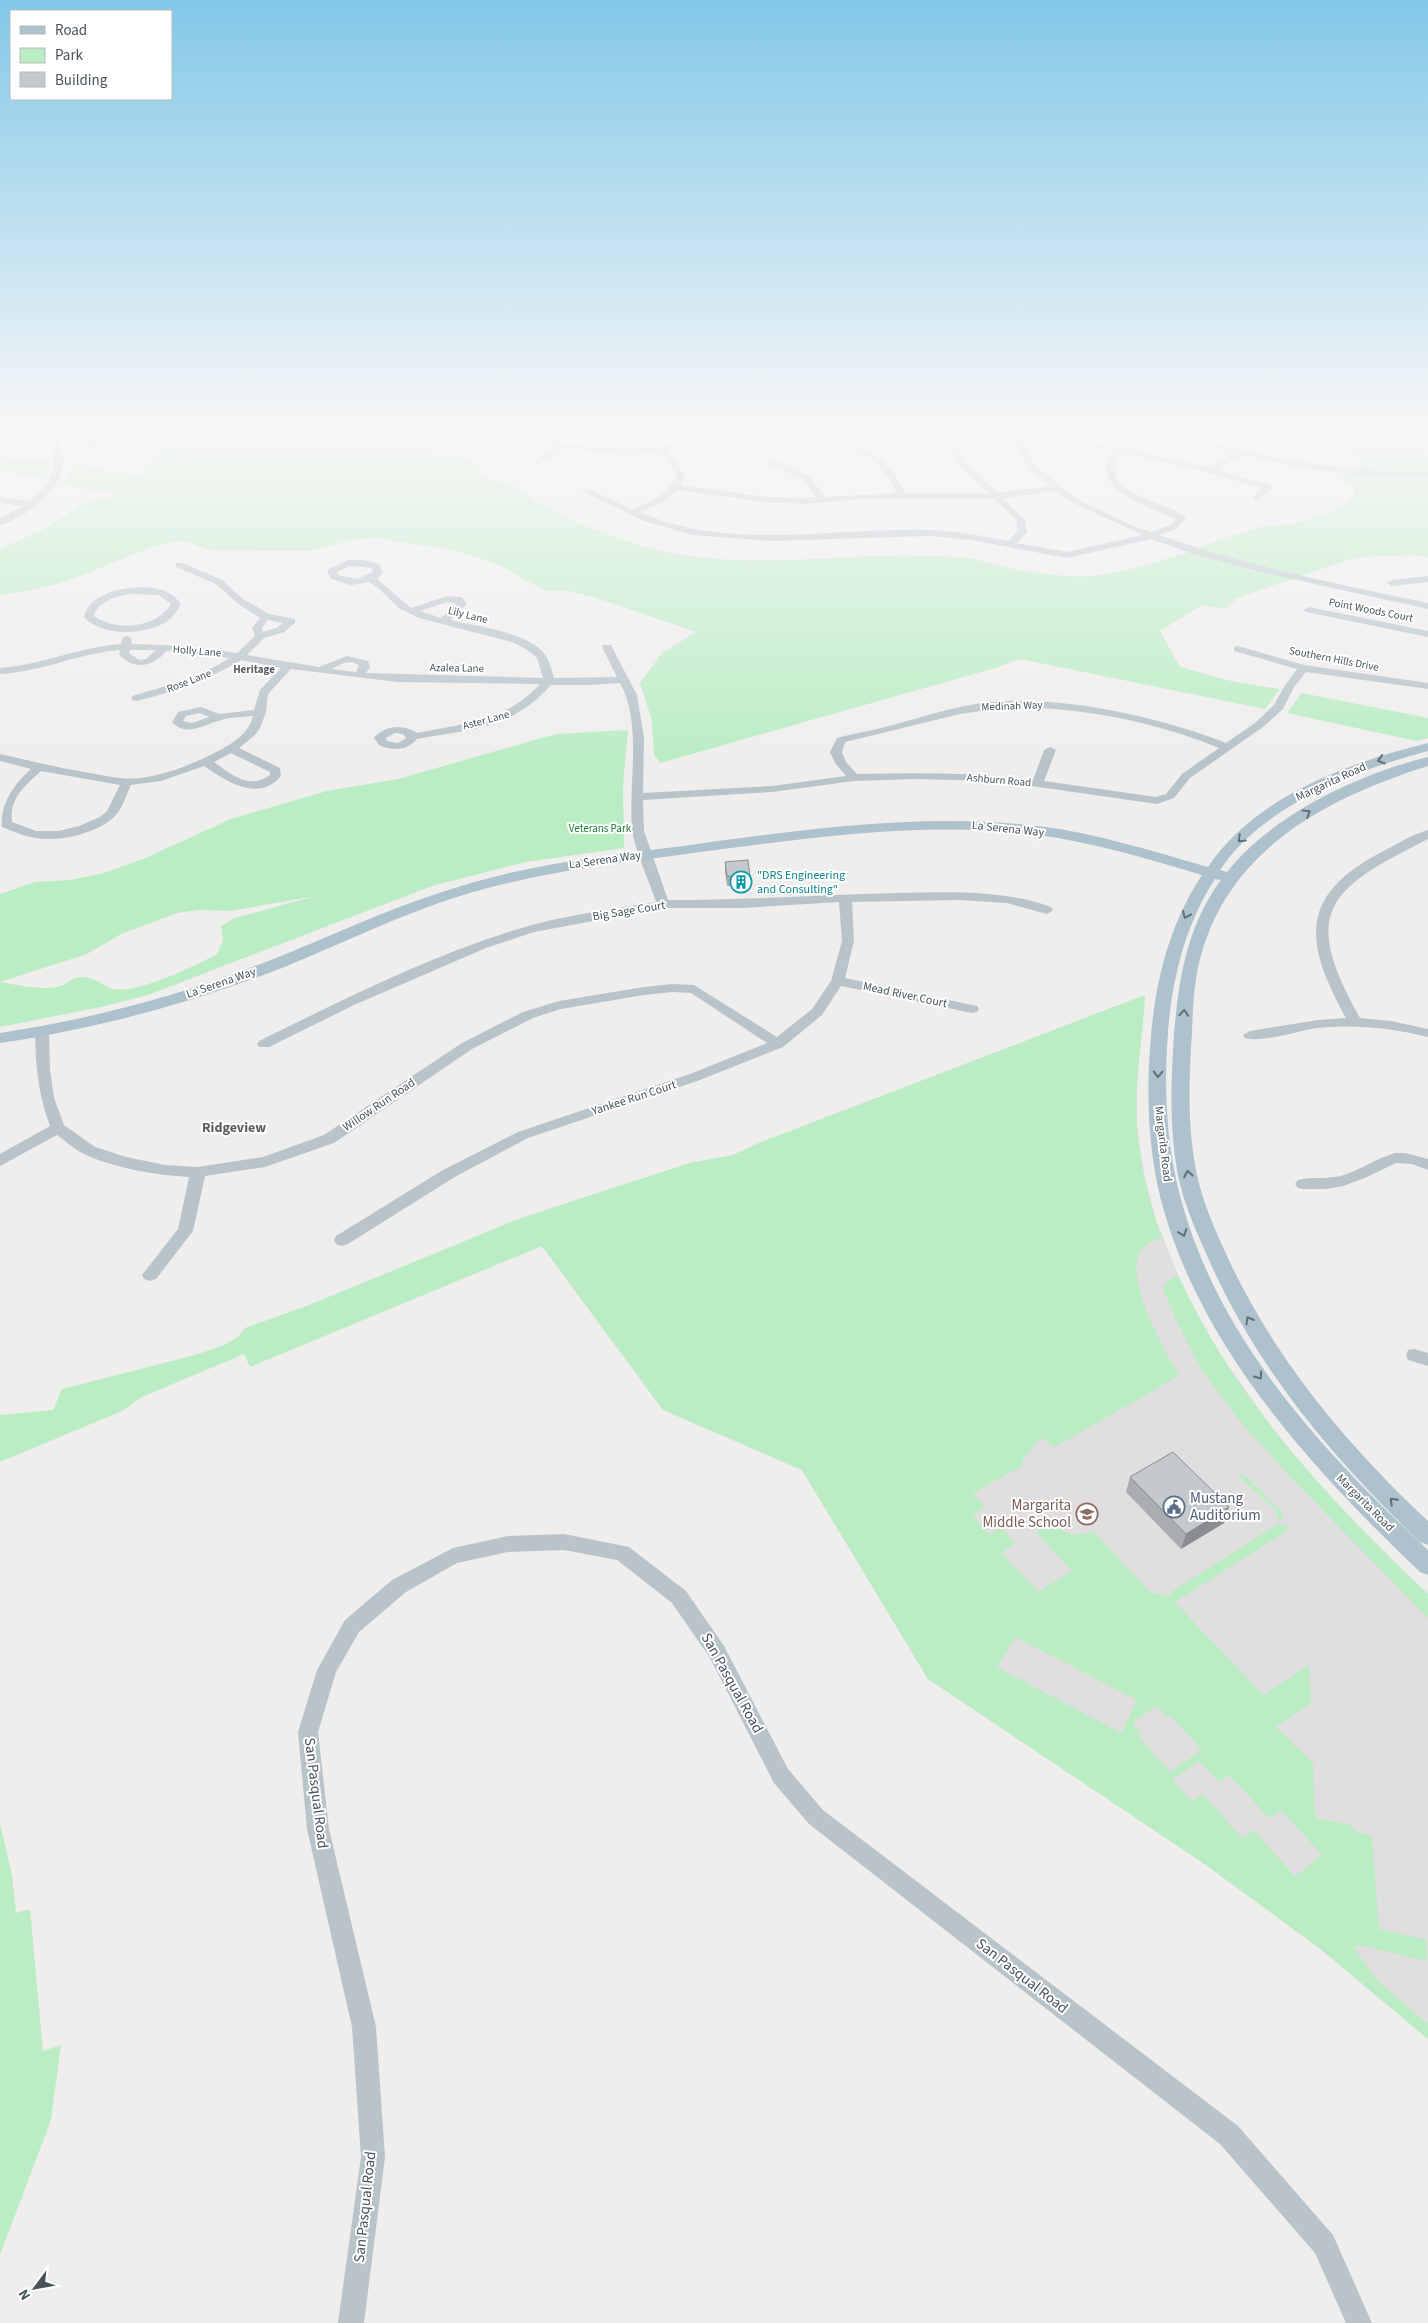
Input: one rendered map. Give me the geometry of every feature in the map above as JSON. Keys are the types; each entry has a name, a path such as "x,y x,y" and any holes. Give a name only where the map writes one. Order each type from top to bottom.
{"main road":[{"name":"Margarita Road","path":"1428,747 1374,762 1300,796 1272,813 1248,833 1210,873 1191,905 1179,931 1167,978 1160,1030 1157,1110 1162,1154 1172,1202 1210,1298 1247,1360 1294,1426 1350,1490 1428,1565"},
{"name":"Margarita Road","path":"1428,761 1360,784 1320,805 1296,820 1256,851 1230,878 1211,910 1195,950 1185,1002 1179,1102 1180,1129 1188,1178 1198,1212 1218,1261 1260,1338 1337,1443 1428,1535"},
{"name":"La Serena Way","path":"0,1038 42,1033 157,1004 238,977 422,903 469,888 566,865 647,854 872,826 960,825 1040,832 1112,845 1230,878"}],"street":[{"path":"978,538 1067,554 1115,546 1140,538"},
{"path":"1011,544 1016,538"},
{"path":"1156,538 1230,562 1428,606"},
{"path":"179,565 219,582 240,602 266,618 292,621 280,630 260,636 257,628 266,618"},
{"name":"Lily Lane","path":"370,579 382,584 400,603 411,611 443,622 507,637 528,646 542,657 549,681"},
{"path":"1392,583 1428,579"},
{"path":"129,592 156,592 174,599 176,604 174,610 168,617 151,624 130,628 103,626 94,622 89,617 89,610 103,599 129,592"},
{"path":"411,611 437,601 459,598 462,604 443,622"},
{"name":"Point Woods Court","path":"1309,610 1428,634"},
{"path":"130,628 124,654 128,659 138,663 149,662 156,658 162,649"},
{"name":"Rose Lane","path":"136,698 183,685 214,672 240,656 260,636"},
{"name":"Holly Lane","path":"0,671 17,670 125,647 180,648 240,656 289,666"},
{"path":"608,647 632,695 637,723 638,831 663,904"},
{"name":"Southern Hills Drive","path":"1238,649 1303,668 1428,686"},
{"path":"319,671 342,660 352,658 364,663 365,666 360,676"},
{"path":"0,756 37,769 127,782 161,777 207,763 230,749 252,732 261,712 262,696 268,686 289,666"},
{"name":"Azalea Lane","path":"289,666 397,679 590,682 625,679"},
{"name":"Ashburn Road","path":"638,797 772,789 854,778 952,777 996,778 1157,801 1170,796 1175,787 1186,776 1259,725 1279,707 1289,687 1303,668"},
{"name":"Aster Lane","path":"413,737 513,713 530,701 549,681"},
{"name":"Medinah Way","path":"854,778 841,763 836,752 841,740 860,737 952,713 997,705 1059,706 1159,724 1192,732 1226,747"},
{"path":"218,717 261,712"},
{"path":"207,763 239,784 252,787 270,781 275,776 276,770 230,749"},
{"path":"1038,784 1050,750"},
{"path":"37,769 5,800 2,813 6,824 28,834 50,836 74,831 97,822 111,813 127,782"},
{"path":"1356,1022 1337,987 1326,958 1321,932 1331,897 1345,882 1370,865 1428,834"},
{"name":"Big Sage Court","path":"264,1044 350,1002 481,945 531,929 663,904 743,904 845,898 958,896 986,897 1028,903 1047,910"},
{"name":"Yankee Run Court","path":"342,1240 448,1174 522,1135 695,1078 778,1044 817,1012 838,981 848,940 845,898"},
{"name":"Mead River Court","path":"838,981 972,1008"},
{"name":"Willow Run Road","path":"58,1128 90,1150 124,1162 165,1170 198,1172 265,1162 329,1139 467,1046 528,1015 559,1005 644,991 672,988 694,989 778,1044"},
{"path":"1250,1035 1326,1023 1356,1022 1405,1026 1428,1033"},
{"path":"0,1161 58,1128 47,1098 43,1069 42,1033"},
{"path":"1303,1184 1328,1185 1351,1178 1395,1157 1420,1161 1428,1165"},
{"path":"150,1276 185,1231 198,1172"},
{"name":"San Pasqual Road","path":"351,2323 373,2157 364,2027 318,1829 308,1732 327,1670 352,1626 399,1586 453,1556 508,1544 564,1542 622,1553 679,1597 717,1652 781,1776 816,1817 1229,2135 1324,2244 1359,2323"}],"shaded area":[{"name":"Margarita Middle School","path":"1145,995 1137,1083 1137,1125 1144,1173 1156,1220 1184,1289 1218,1351 1269,1424 1316,1482 1377,1546 1428,1594 1428,2039 1323,1951 1206,1865 928,1679 802,1470 663,1410 521,1218 690,1163 733,1155 759,1143"}],"green space":[{"path":"24,538 370,538 351,540 310,551 211,550 185,541 175,541 129,556 63,582 0,595 0,549"},
{"path":"378,538 619,538 672,553 704,558 769,560 899,555 950,557 968,558 1039,573 1087,576 1120,572 1140,567 1225,538 1428,538 1428,557 1412,555 1358,557 1239,597 1225,609 1202,605 1160,631 1180,667 1235,682 1280,689 1265,709 1020,659 995,668 660,763 654,754 652,721 640,683 662,653 696,632 594,597 569,591 546,591 499,565 454,550"},
{"path":"1302,693 1428,718 1428,738 1417,741 1287,713"},
{"name":"Veterans Park","path":"628,730 623,784 624,848 526,862 432,886 148,995 101,1007 0,1027 0,894 35,882 71,880 104,873 143,859 231,819 327,791 398,779 556,734","holes":["316,896 235,918 221,926 223,940 217,954 166,978 136,988 113,989 85,977 73,979 61,986 50,988 28,987 0,982 87,954 121,934 177,913 199,910 230,911"]},
{"name":"Margarita Middle School","path":"1145,995 1138,1076 1137,1125 1145,1182 1162,1237 1147,1245 1140,1252 1136,1264 1137,1279 1148,1313 1178,1374 1177,1377 1055,1447 1041,1438 1023,1459 1022,1466 973,1493 985,1507 972,1515 989,1534 1001,1527 1015,1543 1002,1553 1038,1592 1072,1571 1036,1532 1051,1523 1060,1530 1070,1534 1082,1534 1093,1531 1150,1592 1170,1597 1171,1592 1278,1524 1290,1529 1175,1602 1263,1695 1309,1665 1311,1703 1276,1727 1313,1763 1315,1818 1351,1825 1356,1832 1372,1836 1379,1929 1426,1940 1427,1961 1359,1945 1354,1948 1377,1980 1426,2023 1428,2022 1428,2039 1323,1951 1206,1865 928,1679 802,1470 663,1410 542,1246 250,1367 244,1354 142,1397 122,1411 0,1462 0,1415 53,1410 62,1389 195,1355 222,1346 238,1337 245,1328 304,1307 521,1218 690,1163 733,1155 759,1143","holes":["1015,1637 1137,1700 1121,1733 997,1667","1157,1706 1166,1717 1170,1715 1202,1750 1170,1772 1138,1736 1141,1734 1132,1723","1199,1761 1219,1782 1229,1775 1269,1818 1281,1810 1322,1855 1295,1876 1253,1830 1242,1838 1203,1794 1192,1801 1172,1780"]},
{"path":"1178,1275 1201,1321 1227,1364 1256,1406 1321,1485 1391,1559 1428,1594 1428,1618 1295,1482 1238,1419 1202,1370 1163,1290 1166,1282"},
{"path":"1242,1473 1281,1511 1284,1520 1278,1519 1276,1511 1238,1475"},
{"path":"0,1823 12,1875 16,1913 30,1909 43,2051 61,2045 51,2120 0,2255"}],"building":[{"path":"748,860 750,877 727,876 725,862"},
{"path":"1173,1452 1229,1507 1186,1534 1130,1477"}],"place":[{"name":"\"DRS Engineering and Consulting\"","path":"741,882"},
{"name":"Mustang Auditorium","path":"1174,1507"},
{"name":"Margarita Middle School","path":"1087,1514"}],"district":[{"name":"Heritage","path":"254,669"},
{"name":"Ridgeview","path":"234,1128"}]}
